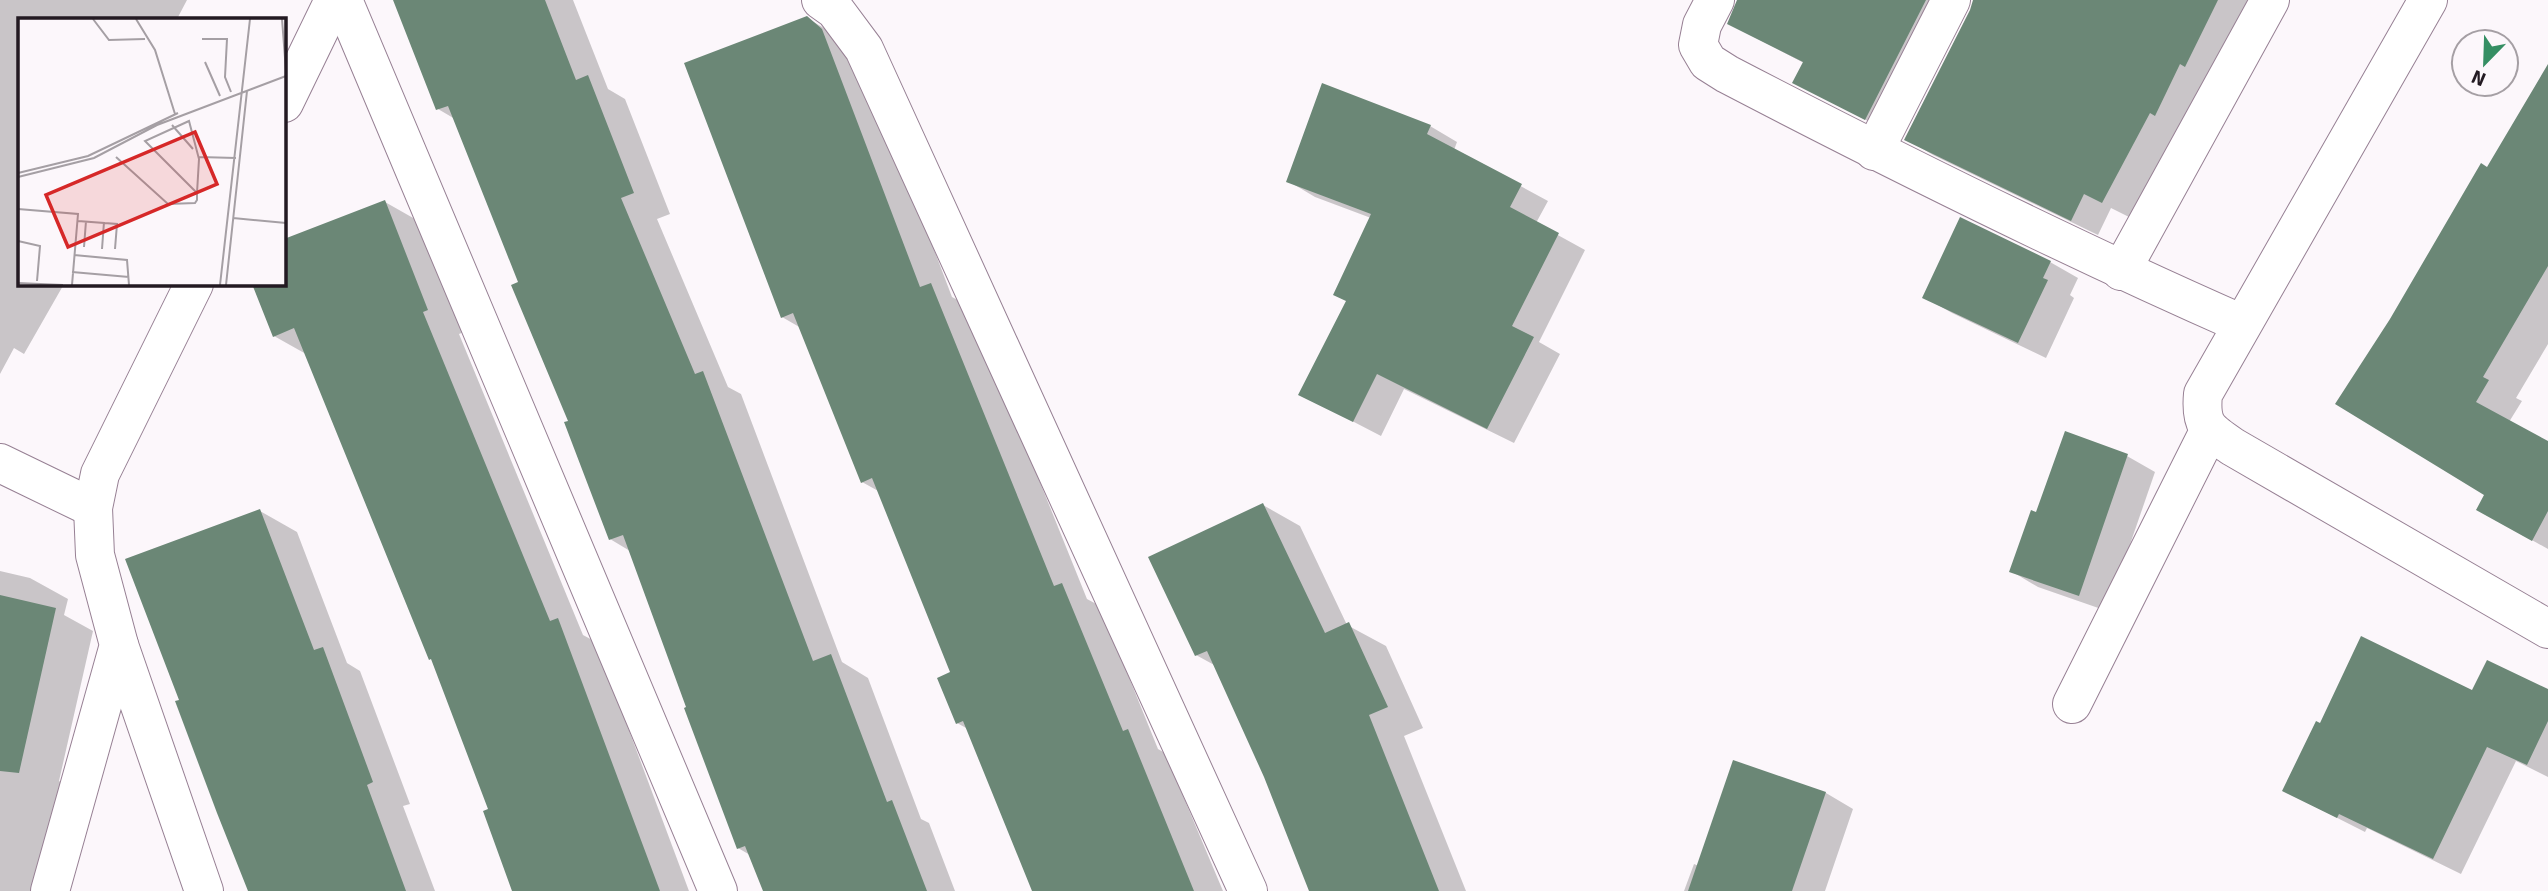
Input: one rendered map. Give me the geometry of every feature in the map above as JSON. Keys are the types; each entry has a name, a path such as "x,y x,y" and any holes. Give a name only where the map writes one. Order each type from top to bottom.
{"street":[{"path":"285,101 334,0"},
{"path":"343,0 718,891"},
{"path":"821,0 835,10 864,50 1248,891"},
{"path":"1715,0 1702,25 1698,46 1708,62 1727,74 1874,150 2121,271 2242,324"},
{"path":"1874,150 1951,0"},
{"path":"2121,271 2270,0"},
{"path":"2428,0 2203,394 2201,414 2209,431 2233,447 2548,629"},
{"path":"194,285 100,474 93,508 95,555 119,645 204,891"},
{"path":"2072,704 2209,431"},
{"path":"0,463 93,508"},
{"path":"50,891 119,645"}],"building":[{"path":"393,0 545,0 576,80 588,75 634,193 621,198 695,374 703,371 813,661 831,654 887,802 892,800 927,891 763,891 745,846 737,849 623,535 609,540 564,422 568,421 511,285 518,282 448,106 436,110"},
{"path":"1737,0 1926,0 1865,120 1792,83 1803,62 1727,24"},
{"path":"1973,0 2218,0 2185,67 2180,64 2155,116 2150,113 2102,203 2084,194 2071,221 1904,140"},
{"path":"807,16 822,29 920,287 931,283 1054,586 1062,583 1123,731 1128,729 1194,891 1032,891 963,721 956,724 937,678 950,672 872,478 861,483 793,313 781,318 684,63"},
{"path":"2548,64 2548,266 2483,377 2489,380 2476,402 2548,441 2548,511 2532,541 2476,510 2484,495 2335,404 2390,319 2481,163 2487,167"},
{"path":"1322,83 1431,125 1427,134 1522,184 1510,207 1559,233 1512,326 1534,337 1487,429 1377,374 1353,422 1298,395 1346,301 1333,295 1371,214 1286,182"},
{"path":"385,200 428,310 423,312 550,621 558,618 660,891 512,891 483,811 488,809 431,659 429,660 294,328 273,337 252,285 285,285 285,239"},
{"path":"1960,217 2051,261 2043,278 2048,280 2018,343 1922,298"},
{"path":"2065,431 2128,454 2079,596 2009,572 2031,510 2036,512"},
{"path":"1263,503 1325,633 1349,622 1388,707 1369,715 1439,891 1309,891 1264,777 1207,651 1195,656 1148,557"},
{"path":"260,509 314,650 323,647 373,782 367,785 406,891 248,891 217,813 175,701 179,700 125,559"},
{"path":"0,595 56,608 19,773 0,771"},
{"path":"2361,636 2472,690 2487,660 2548,689 2548,721 2527,765 2487,747 2433,859 2339,814 2337,818 2282,791 2316,721 2320,723"},
{"path":"1733,760 1826,792 1792,891 1688,891"}]}
